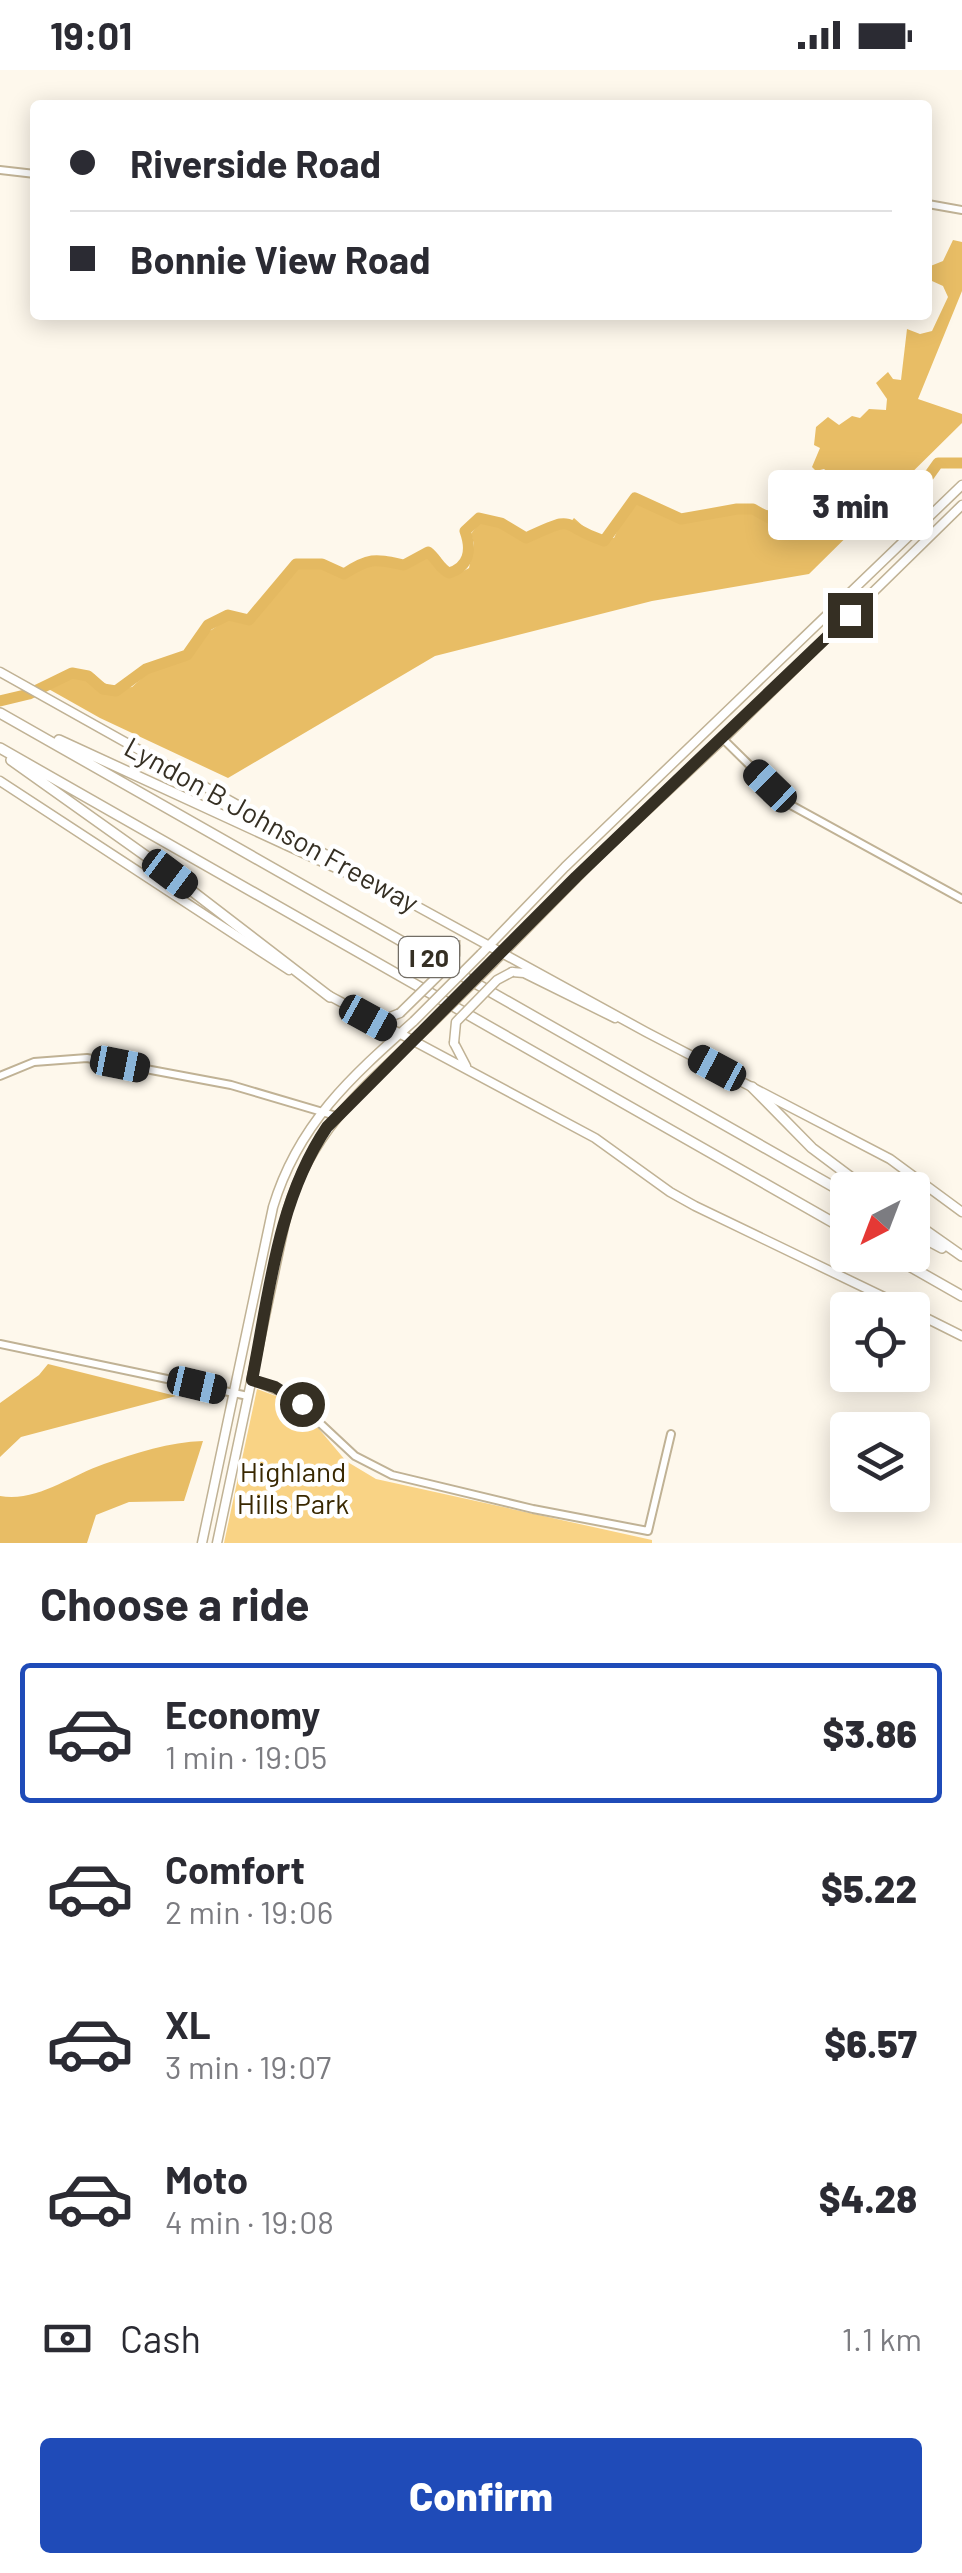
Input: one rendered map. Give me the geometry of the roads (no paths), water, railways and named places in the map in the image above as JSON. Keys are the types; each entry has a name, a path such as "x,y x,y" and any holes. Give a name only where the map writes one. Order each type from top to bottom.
{"highway":[{"name":"Lyndon B Johnson Freeway","path":"0,713 830,1184"},
{"path":"11,719 402,898"},
{"path":"0,750 330,997"},
{"name":"I 20","path":"0,750 830,1221"},
{"path":"752,1087 812,1148 844,1172"},
{"path":"930,1234 962,1258"},
{"path":"930,1241 962,1258"},
{"path":"920,1272 962,1296"}],"main road":[{"path":"202,1543 272,1208 294,1154 321,1110 491,945 565,867 961,486"},
{"path":"217,1543 286,1216 304,1164 336,1116 505,952 576,877 962,505"},
{"name":"Lyndon B Johnson Freeway","path":"0,672 646,1032 890,1159 962,1212"},
{"path":"711,727 723,739"},
{"path":"0,781 330,997 595,1138 670,1192 875,1292"},
{"path":"565,867 576,877"},
{"path":"368,1018 385,1019 400,1013 450,964 455,956 455,940 444,920"},
{"path":"468,1070 454,1043 456,1022 497,980 512,972 524,973 646,1032"},
{"path":"272,1208 286,1216"},
{"path":"930,1319 962,1336"}],"street":[{"path":"0,170 30,173"},
{"path":"932,205 962,210"},
{"path":"723,739 789,804 962,899"},
{"path":"0,1076 34,1062 87,1058 231,1085 336,1116"},
{"path":"0,1344 248,1396"},
{"path":"252,1380 292,1396 355,1456 392,1475 533,1509 648,1531 671,1434"}],"waterway":[{"path":"0,701 29,694 72,673 88,676 103,689 116,691 146,669 187,655 208,625 228,615 249,620 296,564 322,564 344,574 373,561 404,565 428,552 449,573 465,562 465,531 479,518 501,523 526,538 567,524 604,541 635,498 681,519 737,509 753,509 769,518 782,515 813,481 905,498 918,491 938,463 962,463"}],"park label":[{"name":"Highland Hills Park","path":"293,1487"}]}
